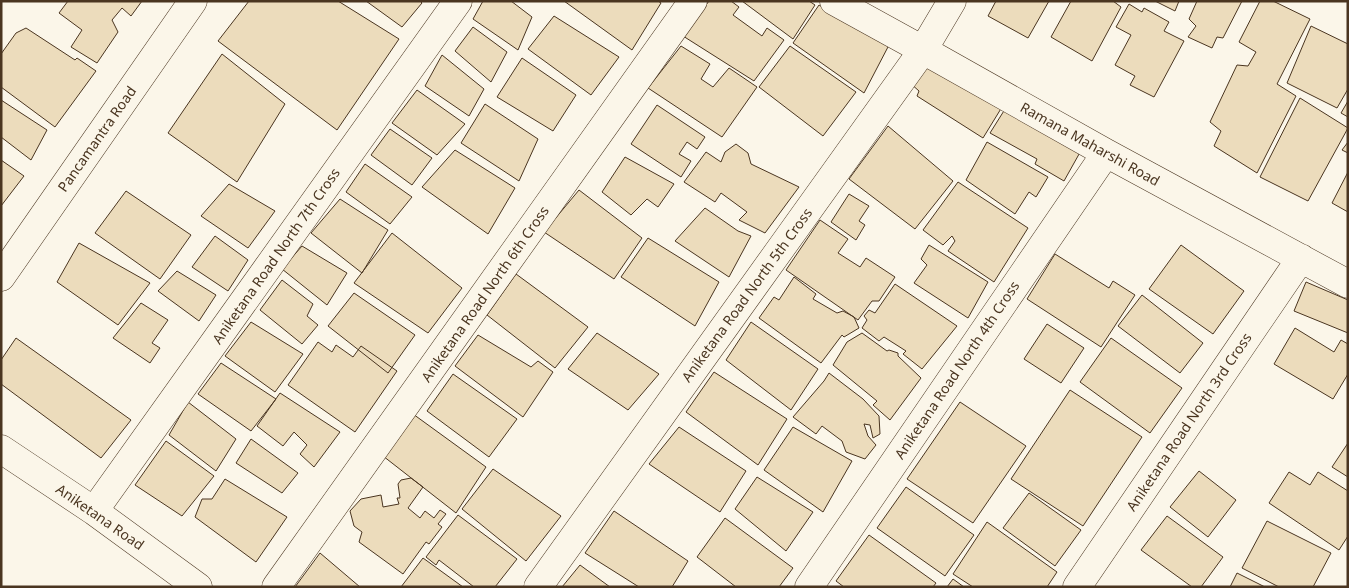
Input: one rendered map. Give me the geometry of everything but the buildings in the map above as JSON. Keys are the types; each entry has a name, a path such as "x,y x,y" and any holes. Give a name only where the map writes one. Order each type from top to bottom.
{"street":[{"name":"Pancamantra Road","path":"1,277 193,1"},
{"name":"Aniketana Road North 7th Cross","path":"94,511 458,1"},
{"name":"Aniketana Road North 6th Cross","path":"276,587 693,1"},
{"name":"Ramana Maharshi Road","path":"834,1 1106,153 1348,284"},
{"name":"Aniketana Road North 5th Cross","path":"538,587 923,50 952,1"},
{"name":"Aniketana Road North 4th Cross","path":"809,587 1106,153"},
{"name":"Aniketana Road North 3rd Cross","path":"1077,587 1301,258"},
{"name":"Aniketana Road","path":"1,448 94,511 198,587"}]}
